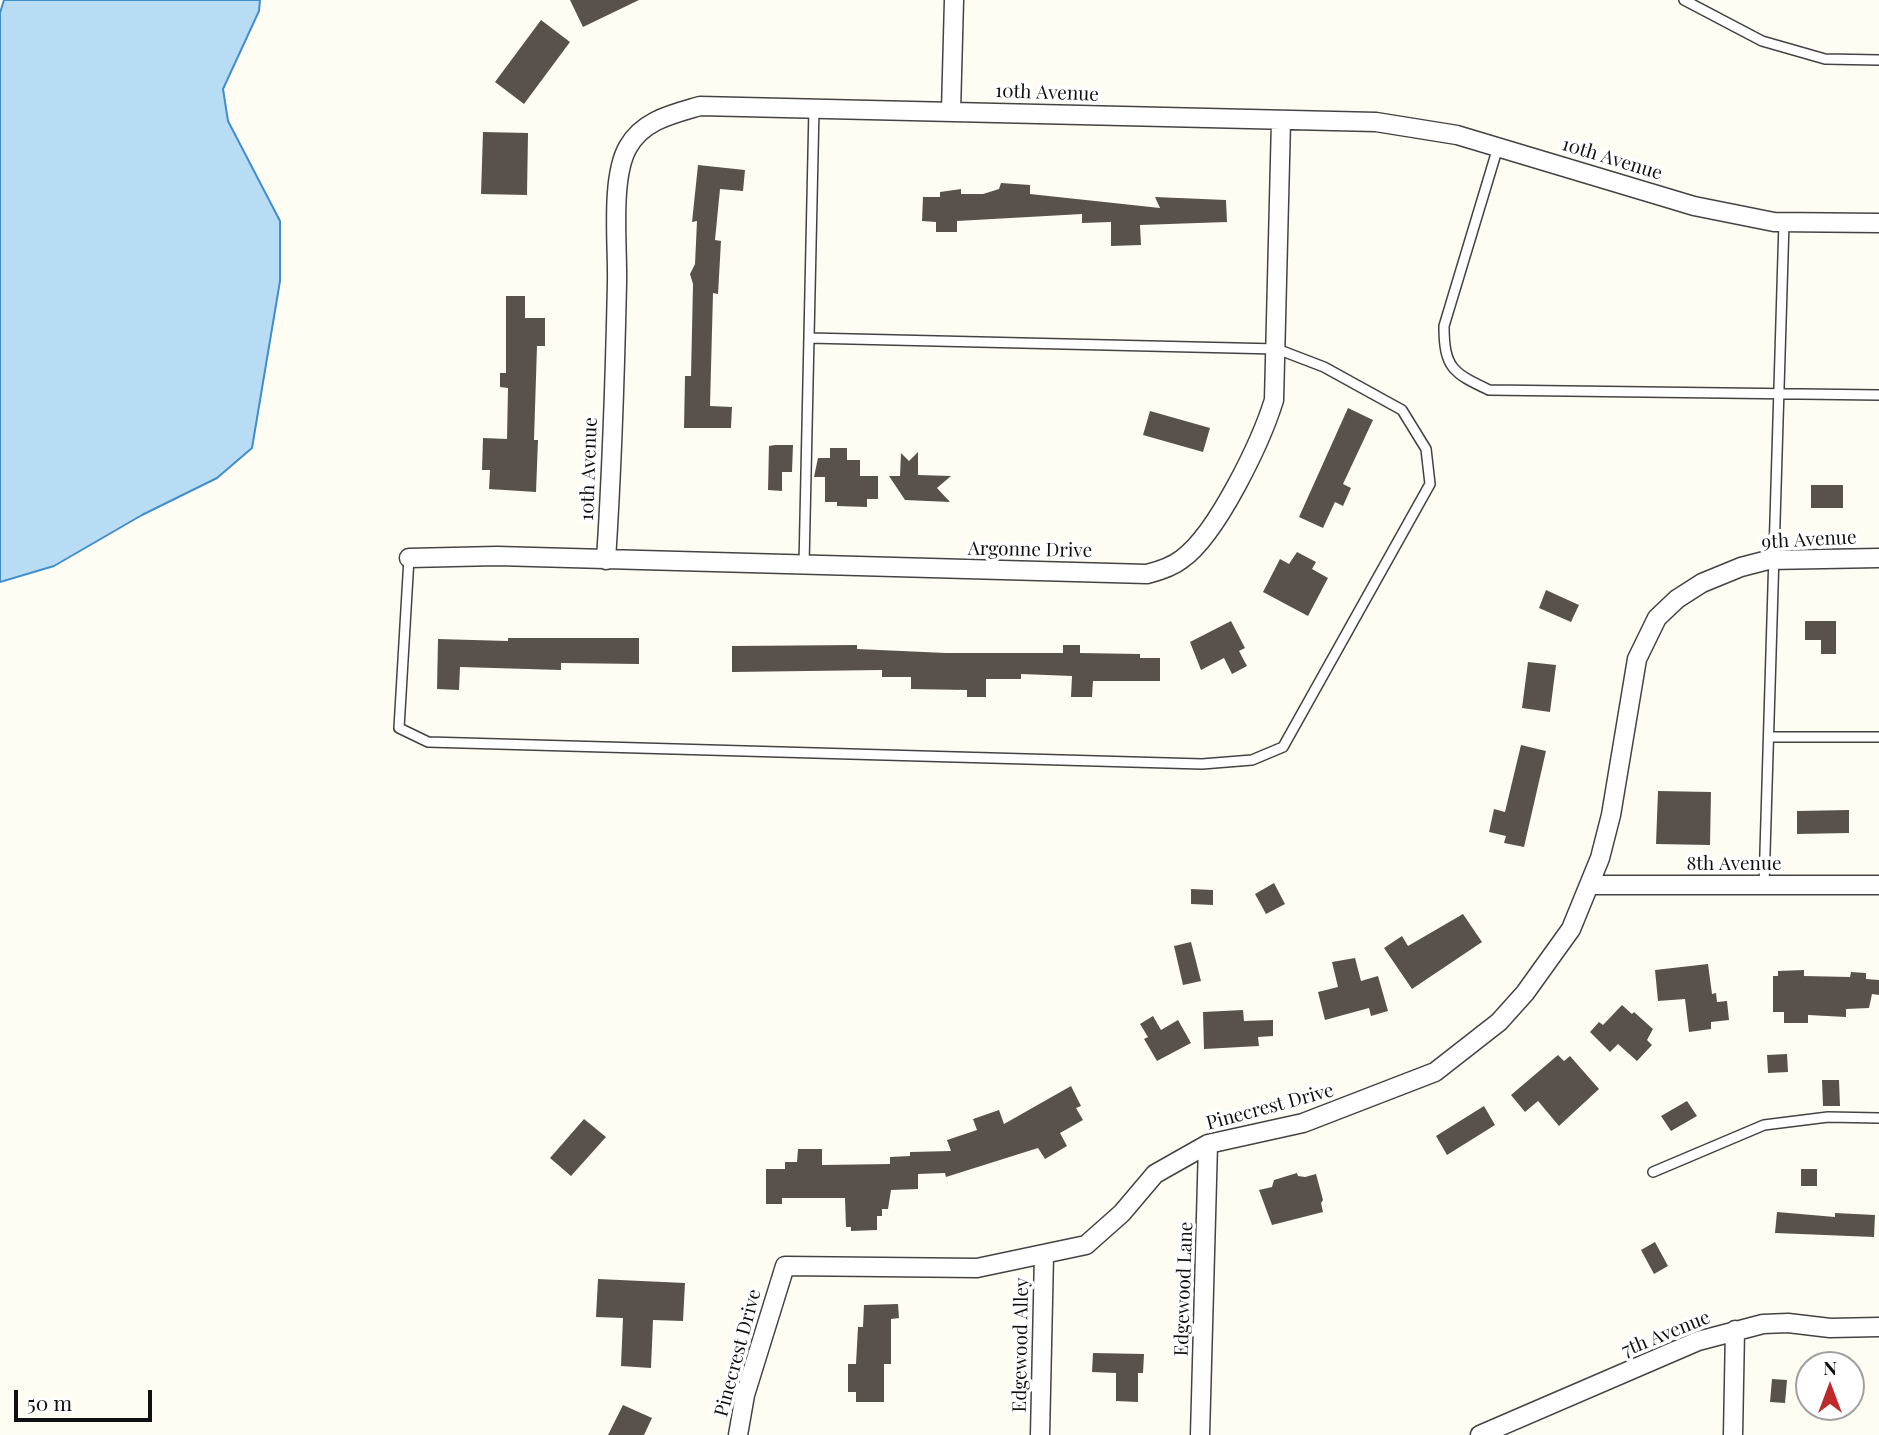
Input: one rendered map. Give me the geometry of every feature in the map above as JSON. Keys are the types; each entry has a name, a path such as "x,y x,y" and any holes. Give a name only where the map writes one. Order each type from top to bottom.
{"street":[{"path":"951,111 954,0"},
{"name":"10th Avenue","path":"606,560 617,282 617,196 627,149 651,123 700,106 1376,122 1457,135 1694,206 1784,222 1879,223"},
{"name":"Argonne Drive","path":"409,558 497,556 1147,574 1163,570 1183,559 1211,528 1265,427 1274,401 1281,121"},
{"name":"9th Avenue","path":"1702,583 1741,567 1774,560 1879,558"},
{"name":"Pinecrest Drive","path":"738,1435 745,1395 785,1266 977,1268 1086,1245 1122,1213 1155,1174 1208,1144 1303,1123 1435,1072 1478,1040 1525,993 1571,929 1590,885 1611,815 1637,659 1657,618 1676,599 1702,583"},
{"name":"8th Avenue","path":"1590,885 1879,885"},
{"name":"Edgewood Lane","path":"1200,1435 1208,1144"},
{"name":"Edgewood Alley","path":"1040,1435 1044,1255"},
{"name":"7th Avenue","path":"1480,1435 1698,1341 1735,1330 1788,1323 1830,1328 1879,1327"},
{"path":"1733,1435 1735,1330"}],"lane":[{"path":"1684,0 1775,44 1825,59 1879,60"},
{"path":"804,565 814,108"},
{"path":"1498,147 1444,326 1444,348 1457,375 1489,390 1879,395"},
{"path":"1764,885 1784,222"},
{"path":"409,558 399,728 428,742 1202,764 1252,760 1283,747 1430,484 1426,449 1402,410 1324,367 1277,349 809,338"},
{"path":"1769,737 1879,737"},
{"path":"1653,1172 1764,1125 1828,1117 1879,1118"}],"water":[{"path":"4,0 260,0 259,11 223,89 228,121 280,221 280,281 252,448 217,478 142,515 54,566 0,582 0,13"}],"building":[{"path":"570,0 639,0 583,27"},
{"path":"541,20 570,42 524,104 495,82"},
{"path":"483,132 528,133 527,195 481,194"},
{"path":"698,165 745,170 743,191 720,189 715,240 721,241 718,294 713,293 710,406 732,407 731,428 684,428 685,376 691,376 693,284 690,274 695,264 697,221 692,222"},
{"path":"1001,183 1030,185 1030,194 1160,208 1155,197 1226,200 1227,222 1140,225 1141,245 1111,246 1111,222 1082,223 1082,214 957,221 957,232 936,232 936,222 922,221 923,197 940,197 940,192 961,189 961,194 983,194 999,189"},
{"path":"506,296 525,296 525,318 545,318 545,346 537,346 534,440 538,440 536,492 489,489 490,470 482,470 483,438 507,439 508,388 500,387 500,373 506,373"},
{"path":"1348,408 1373,420 1343,484 1351,488 1343,506 1335,502 1323,528 1299,517"},
{"path":"1150,411 1210,428 1203,452 1143,435"},
{"path":"793,445 792,472 782,472 782,491 768,490 769,446"},
{"path":"830,448 847,448 847,460 860,460 860,476 878,476 878,499 867,499 867,507 837,506 837,502 825,502 825,477 814,477 818,458 830,458"},
{"path":"918,452 918,475 951,476 937,488 950,502 905,500 889,476 900,476 901,453 909,461"},
{"path":"1811,485 1843,485 1843,508 1811,508"},
{"path":"1297,552 1316,562 1312,569 1328,578 1308,616 1263,592 1280,559 1289,564"},
{"path":"1546,590 1579,605 1571,622 1539,608"},
{"path":"1231,621 1245,648 1239,651 1247,666 1232,674 1224,658 1201,670 1190,642"},
{"path":"1805,621 1836,621 1836,654 1821,654 1821,640 1805,640"},
{"path":"508,638 639,638 639,664 561,663 561,670 460,667 459,690 437,689 438,639 508,641"},
{"path":"857,645 857,649 946,653 1063,653 1063,645 1080,645 1080,653 1140,654 1140,658 1160,658 1160,681 1093,681 1092,697 1071,697 1072,676 1021,674 1021,679 986,679 986,697 967,697 967,690 911,689 911,677 882,677 882,670 732,672 732,646"},
{"path":"1528,662 1556,665 1550,712 1522,708"},
{"path":"1521,745 1546,751 1524,847 1504,843 1506,836 1489,832 1494,809 1505,812"},
{"path":"1658,791 1711,792 1710,845 1656,844"},
{"path":"1849,810 1849,833 1797,834 1797,811"},
{"path":"1274,883 1285,904 1266,914 1255,894"},
{"path":"1191,889 1213,890 1213,905 1191,904"},
{"path":"1463,914 1482,942 1412,989 1384,948 1402,936 1408,946"},
{"path":"1191,942 1201,981 1183,985 1174,946"},
{"path":"1355,958 1361,981 1378,976 1388,1011 1371,1016 1369,1008 1325,1020 1318,992 1338,987 1332,962"},
{"path":"1708,964 1712,994 1716,993 1717,1002 1727,1001 1729,1020 1711,1022 1711,1029 1689,1032 1685,999 1658,1001 1655,970"},
{"path":"1804,970 1804,976 1850,977 1851,972 1866,973 1866,979 1879,980 1879,995 1872,994 1869,1008 1846,1009 1846,1017 1808,1015 1808,1023 1784,1023 1784,1012 1773,1012 1773,976 1778,976 1778,971"},
{"path":"1622,1005 1653,1029 1647,1040 1652,1045 1637,1061 1618,1044 1610,1052 1590,1032 1599,1022 1603,1025"},
{"path":"1243,1010 1244,1021 1273,1020 1273,1036 1258,1037 1259,1046 1204,1049 1203,1012"},
{"path":"1153,1016 1161,1030 1178,1020 1191,1043 1157,1061 1144,1039 1148,1037 1140,1024"},
{"path":"1787,1054 1788,1072 1768,1073 1767,1055"},
{"path":"1558,1055 1564,1061 1570,1056 1599,1089 1559,1126 1538,1101 1525,1112 1511,1095"},
{"path":"1822,1080 1839,1080 1840,1106 1823,1106"},
{"path":"1071,1086 1081,1106 1076,1108 1083,1120 1060,1133 1067,1146 1045,1159 1038,1148 946,1177 945,1173 918,1174 918,1189 891,1190 888,1209 882,1209 882,1216 877,1216 877,1230 851,1231 851,1227 846,1227 845,1198 782,1198 782,1204 766,1204 766,1169 785,1169 785,1162 797,1162 798,1149 822,1149 822,1165 890,1164 890,1157 910,1156 910,1152 951,1151 947,1140 977,1130 973,1119 999,1110 1004,1124"},
{"path":"1687,1101 1697,1116 1671,1131 1661,1116"},
{"path":"1484,1106 1495,1125 1447,1155 1436,1136"},
{"path":"584,1119 606,1137 571,1176 550,1158"},
{"path":"1801,1169 1817,1169 1817,1186 1801,1186"},
{"path":"1297,1173 1298,1176 1305,1177 1316,1174 1323,1200 1323,1212 1272,1225 1259,1190 1272,1187 1274,1180"},
{"path":"1777,1212 1835,1217 1835,1213 1875,1215 1874,1237 1775,1233"},
{"path":"1655,1242 1668,1266 1654,1274 1641,1250"},
{"path":"598,1279 685,1283 683,1321 653,1320 651,1368 621,1366 623,1318 596,1317"},
{"path":"898,1304 899,1318 891,1319 891,1364 884,1364 884,1402 856,1402 856,1392 848,1392 848,1364 856,1364 858,1327 863,1327 864,1305"},
{"path":"1093,1353 1144,1354 1143,1373 1138,1373 1138,1402 1116,1401 1116,1373 1092,1372"},
{"path":"1772,1379 1787,1380 1785,1403 1770,1402"},
{"path":"623,1405 652,1418 644,1435 608,1435"}]}
